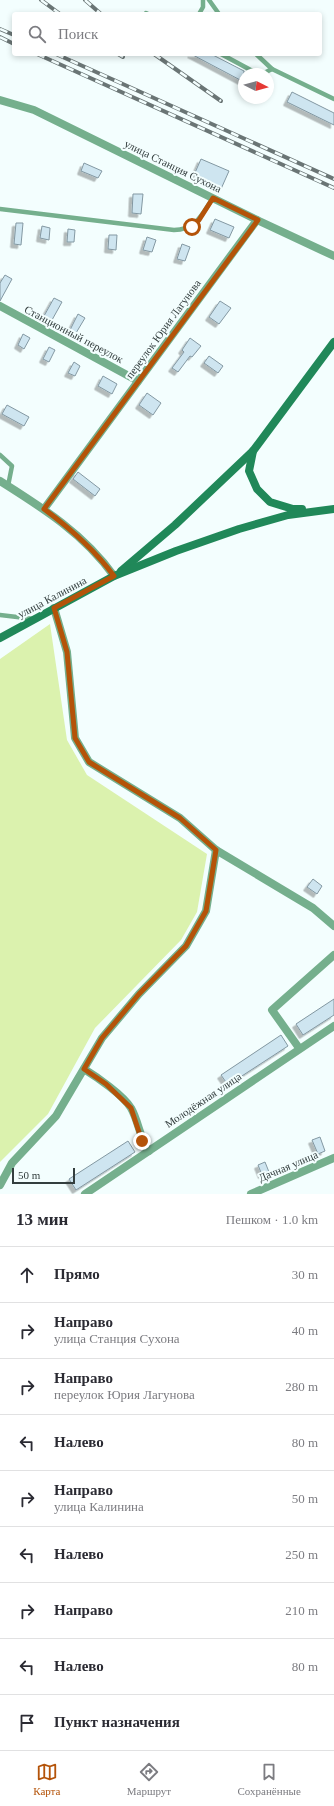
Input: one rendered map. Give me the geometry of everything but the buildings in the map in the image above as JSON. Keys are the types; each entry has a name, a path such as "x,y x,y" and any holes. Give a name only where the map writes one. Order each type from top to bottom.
{"street":[{"name":"улица Станция Сухона","path":"0,100 34,110 334,256"},
{"name":"переулок Юрия Лагунова","path":"44,509 258,220"},
{"name":"Станционный переулок","path":"0,306 138,381"},
{"path":"114,576 175,525 253,451 334,342"},
{"path":"253,451 249,471 257,489 270,502 293,509 334,509"},
{"path":"0,481 44,509 65,525 92,548 114,576"},
{"path":"114,576 176,551 240,529 288,515 334,509"},
{"name":"улица Калинина","path":"0,638 114,576"},
{"path":"54,608 67,652 75,738 89,762 180,818 216,850 313,908 334,926"},
{"path":"0,1185 12,1163 56,1116 102,1038 139,994 186,946 206,911 216,850"},
{"path":"299,1048 272,1010 334,955"},
{"name":"Молодёжная улица","path":"85,1194 299,1048 334,1026"},
{"path":"84,1069 106,1084 131,1108 142,1141 149,1151"},
{"name":"Дачная улица","path":"251,1194 334,1158"}],"lane":[{"path":"200,12 203,0"},
{"path":"209,0 218,12"},
{"path":"225,56 247,68"},
{"path":"258,56 271,68"},
{"path":"274,70 334,99"},
{"path":"0,209 184,230 192,227 199,220 213,198"},
{"path":"0,455 12,466 8,486"},
{"path":"0,615 34,619"}],"green space":[{"path":"50,624 67,740 87,775 207,854 197,912 181,940 95,1028 48,1114 0,1162 0,659"}],"railway":[{"path":"41,0 57,12"},
{"path":"85,0 99,12"},
{"path":"0,29 12,34"},
{"path":"0,37 12,43"},
{"path":"41,56 334,188"},
{"path":"60,56 334,179"},
{"path":"157,56 221,101"}],"route":[{"path":"142,1141 131,1108 106,1084 84,1069 102,1038 139,994 186,946 206,911 216,850 180,818 89,762 75,738 67,652 54,608 114,576 104,561 92,548 44,509 258,220 213,198 199,220 192,227"}]}
